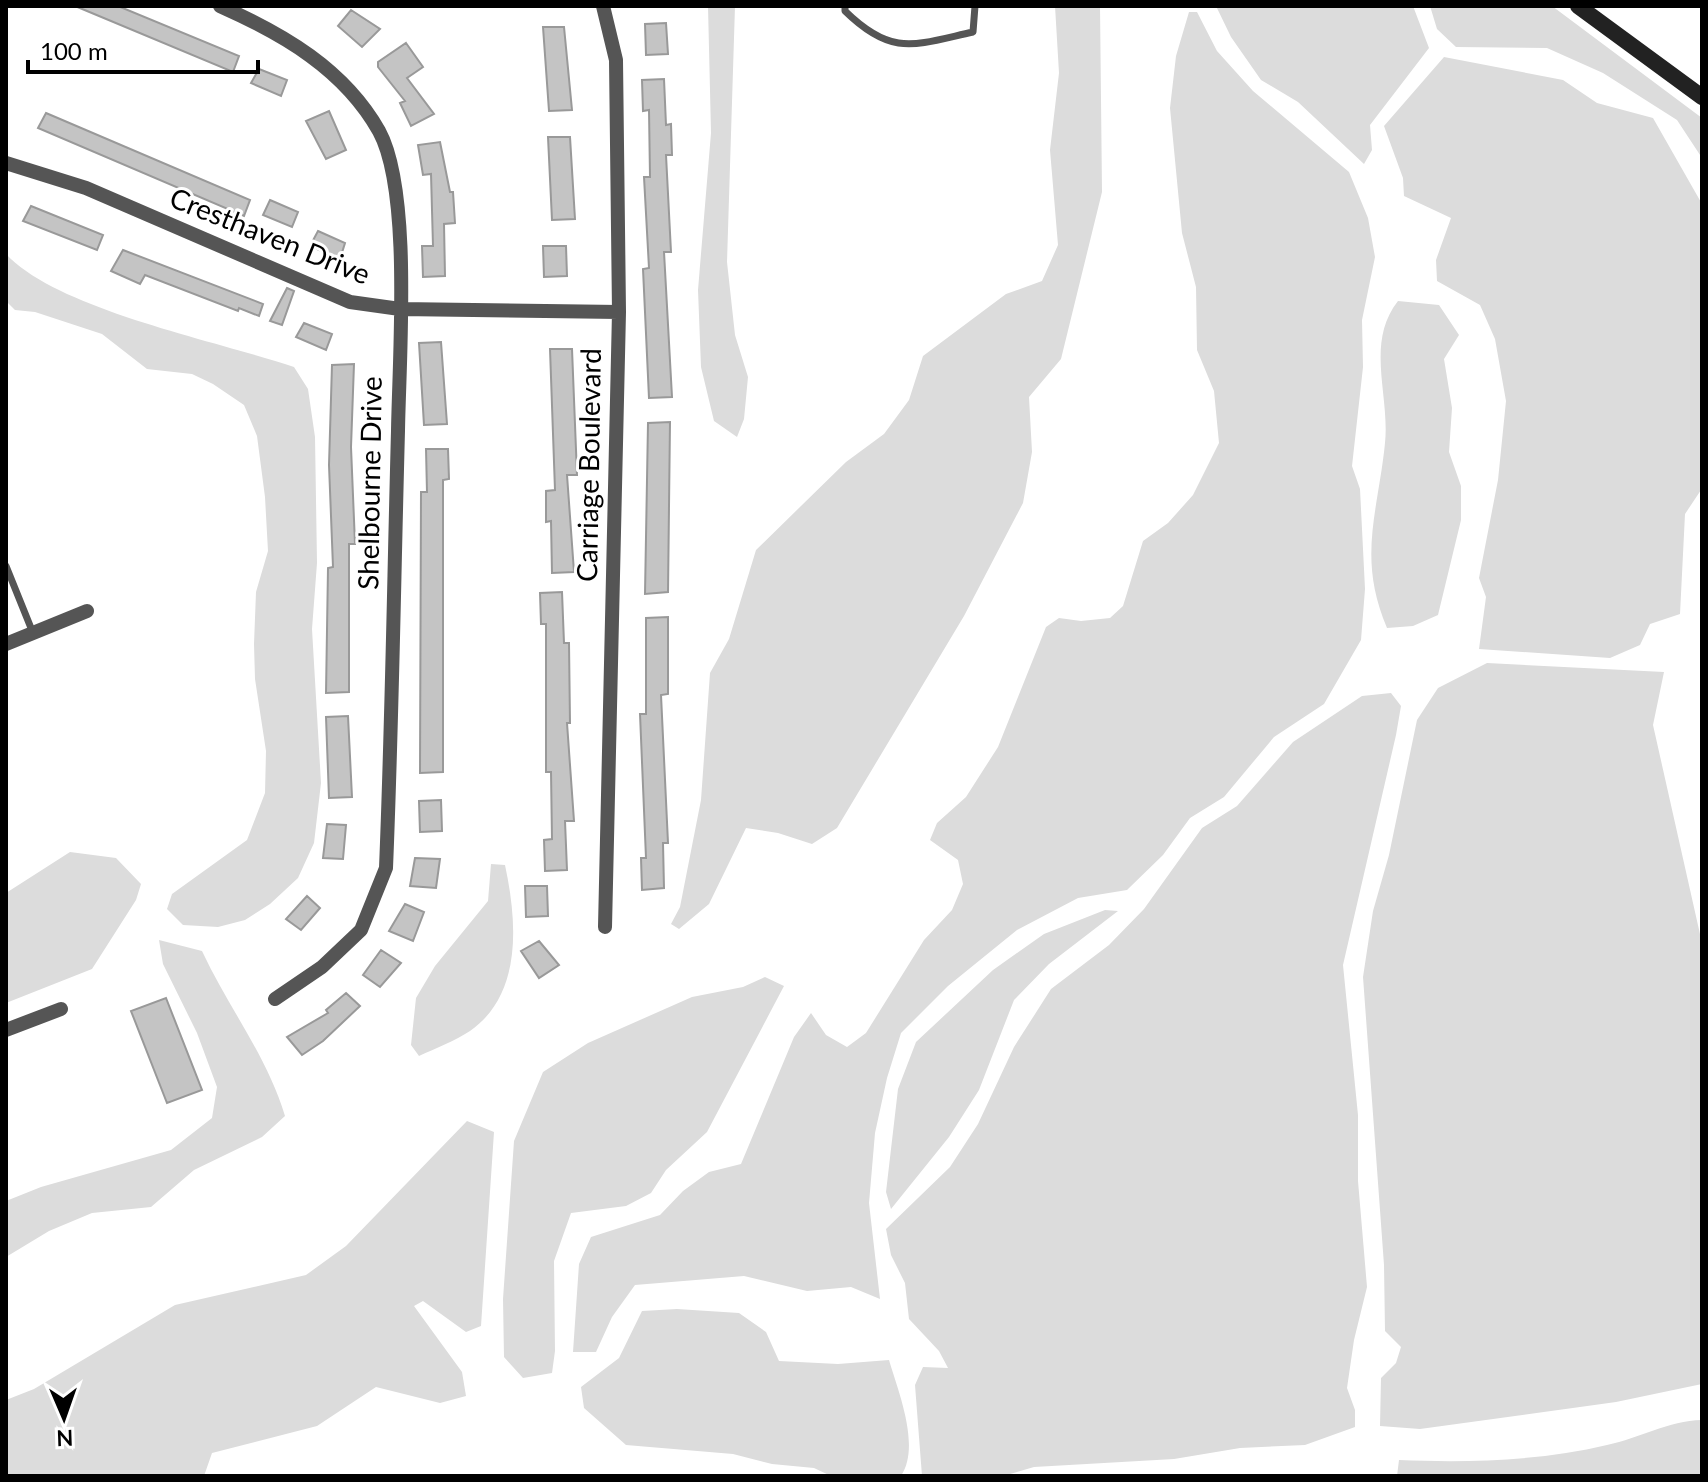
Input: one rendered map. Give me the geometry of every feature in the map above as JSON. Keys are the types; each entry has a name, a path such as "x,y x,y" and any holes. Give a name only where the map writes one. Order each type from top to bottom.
{"street":[{"name":"Shelbourne Drive","path":"220,6 265,26 331,68 379,132 396,181 400,309 386,868 361,930 322,967 275,999"},
{"name":"Carriage Boulevard","path":"603,6 616,60 619,312 605,927"},
{"path":"1578,6 1702,97"},
{"name":"Cresthaven Drive","path":"6,163 86,188 350,302 400,309 619,312"},
{"path":"6,644 87,611"},
{"path":"6,1030 61,1009"}],"lane":[{"path":"845,6 845,11 870,35 909,46 973,32 975,6"},
{"path":"6,566 33,633"}],"shaded area":[{"path":"708,6 735,6 727,262 735,335 748,377 744,419 737,437 714,421 701,367 698,290 711,133"},
{"path":"1055,6 1100,6 1102,192 1061,359 1029,397 1032,452 1023,503 964,616 837,828 812,844 778,833 746,828 709,904 679,929 671,924 680,907 701,800 710,673 729,639 756,550 846,462 884,434 909,400 923,356 1006,294 1042,281 1058,245 1050,150 1059,73"},
{"path":"1216,6 1413,6 1429,48 1370,125 1372,150 1364,164 1298,102 1261,80 1231,37"},
{"path":"1430,6 1552,6 1702,118 1702,158 1677,120 1603,73 1547,48 1456,47 1437,29"},
{"path":"1189,12 1197,12 1217,51 1253,91 1349,172 1368,218 1375,257 1362,320 1363,367 1352,466 1360,489 1365,589 1361,640 1324,704 1274,737 1224,797 1190,818 1163,855 1127,890 1078,898 1017,930 948,986 901,1033 875,1133 869,1203 880,1299 851,1287 807,1291 744,1276 635,1285 612,1317 596,1352 573,1352 579,1264 591,1237 660,1215 683,1191 709,1172 741,1164 794,1037 811,1013 826,1035 847,1047 866,1033 924,940 952,910 963,884 958,860 930,840 937,823 966,797 998,747 1046,627 1059,618 1081,621 1110,618 1123,606 1143,541 1168,523 1193,495 1219,443 1214,391 1197,350 1196,287 1182,233 1170,108 1176,56"},
{"path":"1444,57 1563,80 1597,103 1653,118 1702,204 1701,490 1685,514 1680,614 1650,624 1640,645 1610,658 1479,649 1486,597 1479,578 1498,480 1506,401 1495,339 1480,305 1437,281 1436,260 1451,218 1404,196 1403,178 1384,126"},
{"path":"6,254 30,274 100,308 294,367 308,389 315,437 317,563 312,629 321,783 314,843 298,878 270,904 245,920 218,927 183,925 167,909 172,894 247,840 265,793 266,751 255,679 254,644 256,592 268,551 257,436 244,405 213,384 192,374 147,369 102,334 35,312 15,310 6,301"},
{"path":"1398,301 1439,305 1459,335 1444,359 1452,408 1449,452 1461,486 1461,520 1438,615 1413,626 1387,628 1378,603 1371,557 1386,425 1381,352 1388,317"},
{"path":"1487,663 1664,672 1653,725 1702,943 1702,1384 1616,1402 1420,1429 1380,1426 1381,1378 1396,1363 1401,1347 1385,1331 1384,1265 1363,977 1373,911 1389,855 1417,720 1438,688"},
{"path":"1391,693 1401,706 1396,735 1343,965 1358,1115 1358,1181 1367,1287 1354,1340 1347,1388 1355,1410 1355,1427 1305,1445 1240,1448 1174,1459 1034,1467 1003,1476 922,1476 915,1385 923,1367 948,1368 939,1351 909,1319 905,1283 891,1255 886,1229 950,1167 978,1124 1014,1047 1051,989 1109,945 1144,909 1202,828 1237,806 1293,742 1362,696"},
{"path":"70,852 116,858 141,884 136,900 92,969 6,1003 6,893"},
{"path":"491,864 505,865 509,887 513,932 508,977 500,997 487,1016 470,1031 419,1056 411,1045 416,998 435,966 488,901"},
{"path":"1105,910 1118,911 1049,964 1014,1000 979,1090 949,1137 891,1209 886,1192 898,1089 916,1042 993,970 1044,934"},
{"path":"159,940 202,951 258,1052 285,1116 262,1137 194,1170 151,1207 92,1213 49,1231 6,1257 6,1201 41,1187 171,1150 212,1118 217,1087 197,1033 163,964"},
{"path":"765,977 784,986 707,1132 666,1170 651,1193 626,1206 571,1213 554,1261 555,1351 552,1373 523,1378 504,1357 503,1299 514,1141 543,1072 588,1043 692,997 743,987"},
{"path":"467,1121 494,1132 481,1326 466,1332 423,1301 414,1306 462,1372 466,1396 440,1403 376,1387 317,1426 212,1453 204,1476 6,1476 6,1400 34,1389 175,1305 306,1275 346,1246"},
{"path":"677,1309 739,1313 766,1332 779,1361 838,1364 889,1360 908,1434 907,1464 901,1476 831,1476 814,1468 772,1464 733,1454 626,1445 584,1408 581,1387 619,1358 642,1311"},
{"path":"1702,1420 1702,1476 1397,1476 1399,1460 1477,1461 1556,1455 1619,1442 1677,1423"}],"building":[{"path":"75,6 118,6 239,56 233,72"},
{"path":"351,10 380,29 362,47 338,26"},
{"path":"666,23 668,54 646,55 645,24"},
{"path":"543,27 564,27 572,110 549,111"},
{"path":"406,43 423,67 407,78 434,114 411,126 400,103 405,101 378,67 378,62"},
{"path":"259,69 287,80 281,96 251,83"},
{"path":"664,79 666,125 671,124 672,155 666,155 671,252 664,252 672,397 649,398 643,269 649,268 644,177 650,177 649,110 643,111 642,80"},
{"path":"329,111 346,150 326,159 306,121"},
{"path":"46,113 250,200 244,216 38,128"},
{"path":"548,137 570,137 575,219 552,220"},
{"path":"440,142 450,192 453,192 455,223 444,224 445,276 423,277 422,246 433,246 431,174 423,175 418,145"},
{"path":"270,200 298,212 292,227 263,215"},
{"path":"31,206 103,235 97,250 23,221"},
{"path":"318,231 345,243 340,259 310,246"},
{"path":"543,246 566,246 567,276 544,277"},
{"path":"123,250 263,304 259,316 239,308 238,311 145,275 140,284 111,271"},
{"path":"287,288 294,291 282,325 270,321"},
{"path":"304,323 332,334 326,350 296,337"},
{"path":"441,342 447,424 424,425 419,343"},
{"path":"550,349 572,349 577,475 567,475 574,572 552,573 551,521 546,522 546,491 555,490"},
{"path":"354,364 351,447 355,544 349,544 349,692 326,693 328,568 333,567 329,465 332,365"},
{"path":"670,422 668,592 645,594 648,423"},
{"path":"426,449 448,449 449,479 443,480 443,772 420,773 421,492 427,492"},
{"path":"562,592 564,643 569,643 570,723 567,723 574,821 565,821 567,870 545,871 544,840 552,839 551,772 546,772 546,624 541,624 540,593"},
{"path":"668,617 668,694 661,695 668,843 663,843 664,888 642,890 641,858 646,858 640,714 646,714 646,618"},
{"path":"348,716 352,797 329,798 326,717"},
{"path":"441,800 442,831 420,832 419,801"},
{"path":"327,824 346,825 343,859 323,858"},
{"path":"415,858 440,859 436,888 410,886"},
{"path":"525,886 547,886 548,916 526,917"},
{"path":"307,896 320,908 301,930 286,919"},
{"path":"405,904 424,912 413,941 389,931"},
{"path":"539,941 559,965 539,978 521,951"},
{"path":"381,950 401,963 380,987 363,975"},
{"path":"346,993 360,1006 323,1041 302,1055 287,1037 328,1013 326,1010"},
{"path":"166,998 202,1090 167,1103 131,1011"}]}
